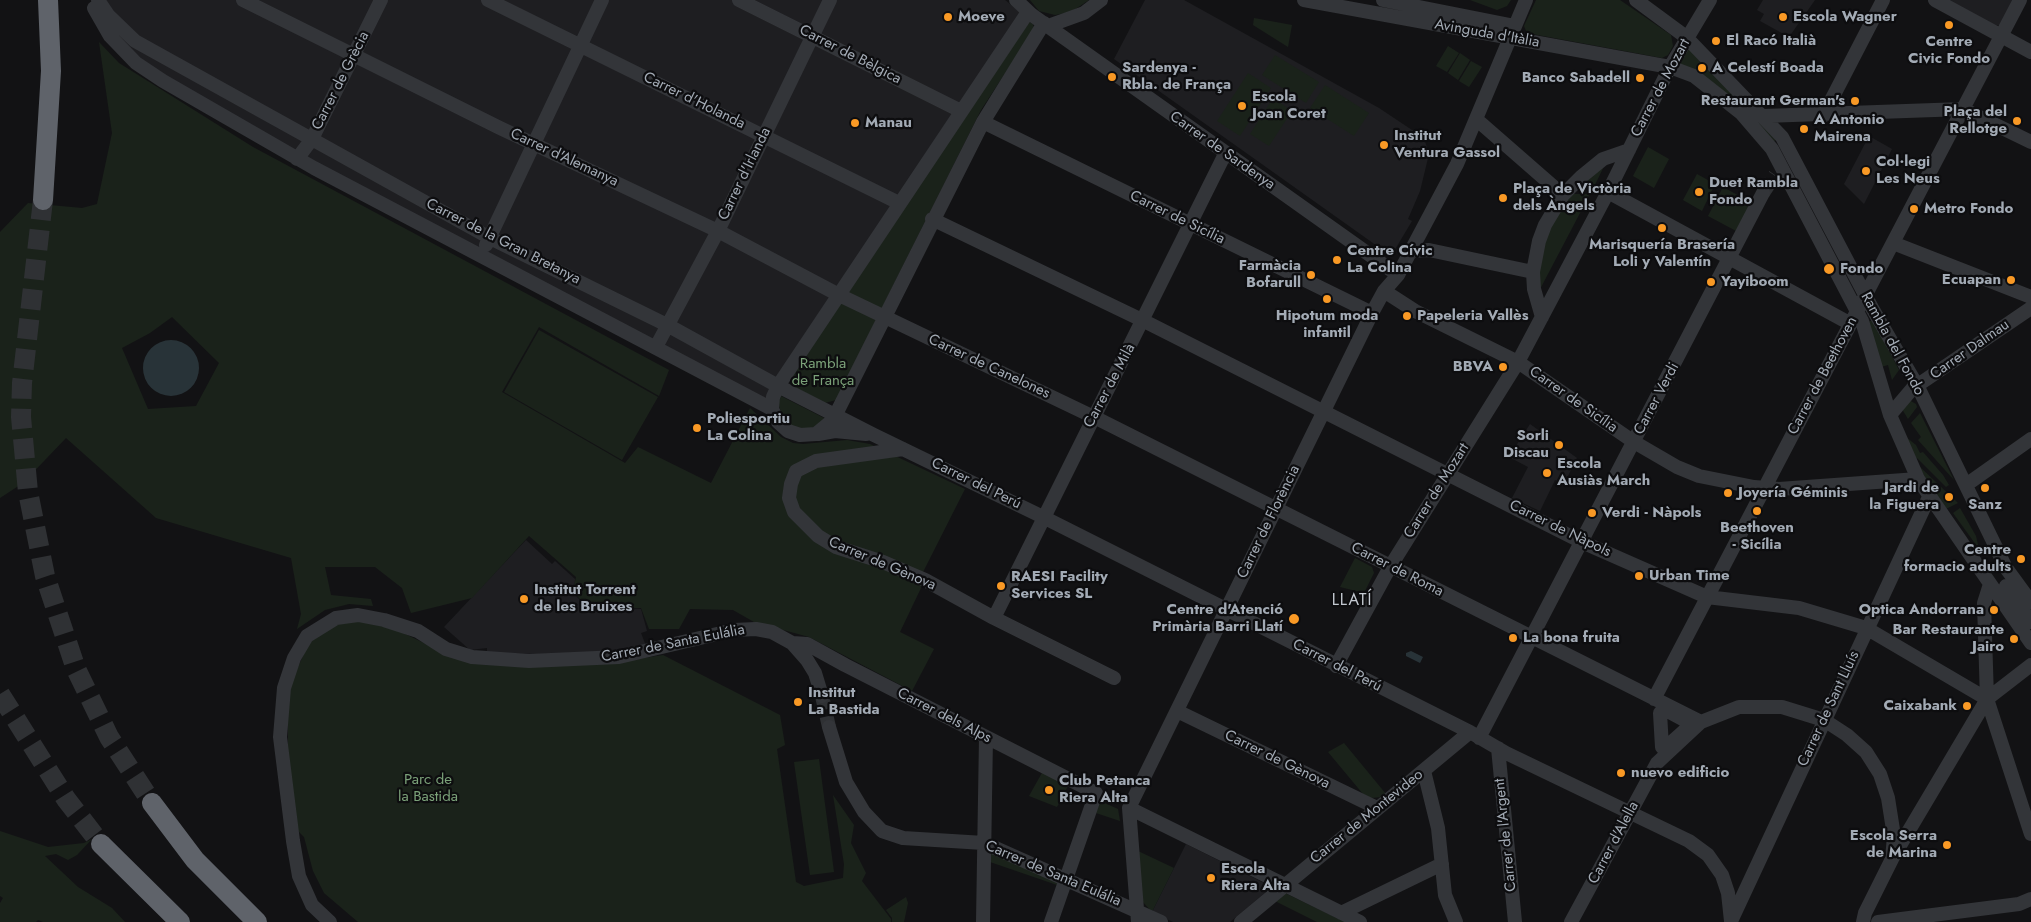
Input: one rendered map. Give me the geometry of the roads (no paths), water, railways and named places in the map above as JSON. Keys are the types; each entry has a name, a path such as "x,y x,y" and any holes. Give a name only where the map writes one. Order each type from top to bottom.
{"highway":[{"path":"43,200 50,71 48,0"},
{"path":"152,803 195,860 256,922"},
{"path":"101,844 180,922"}],"street":[{"name":"Carrer de la Gran Bretanya","path":"92,0 96,13 110,36 136,63 164,81 297,159 772,409"},
{"name":"Carrer de la Gran Bretanya","path":"98,0 108,15 135,40 173,63 490,238 669,326 778,386 836,415"},
{"name":"Carrer d'Alemanya","path":"243,0 532,143 718,231 838,295 884,317"},
{"name":"Carrer de Grècia","path":"297,159 312,139 381,0"},
{"name":"Carrer d'Holanda","path":"488,0 899,203"},
{"path":"480,256 490,238 532,143 602,0"},
{"name":"Carrer de Bèlgica","path":"739,0 961,111"},
{"name":"Carrer d'Irlanda","path":"656,347 669,326 718,231 830,0"},
{"name":"Carrer de Sardenya","path":"1016,0 1028,12 1225,154 1398,275"},
{"path":"1028,12 778,386 773,397 772,409 778,422 788,431 800,436 816,434 829,425 836,415 932,219 983,122 1046,25 1084,13 1102,0"},
{"name":"Avinguda d'Itàlia","path":"1304,0 1513,32"},
{"name":"Avinguda d'Itàlia","path":"1383,0 1513,32 1670,67"},
{"name":"Carrer de Florència","path":"1129,808 1372,313 1384,291 1398,275 1457,164 1526,0"},
{"name":"Rambla del Fondo","path":"1636,0 1686,37 1764,116 1782,137 1783,166 1853,317"},
{"name":"Carrer de Mozart","path":"1336,666 1390,567 1518,362 1608,192 1670,67 1686,37 1695,28 1710,0"},
{"path":"1823,116 1883,0"},
{"path":"1935,0 2031,52"},
{"name":"Carrer de Beethoven","path":"1654,699 2020,0"},
{"path":"164,81 173,63"},
{"name":"Rambla del Fondo","path":"1670,67 1694,76 1741,113 1764,138 1783,166 1866,296 1918,387 2007,569 2031,602"},
{"path":"1764,116 1823,116 1963,109 2031,142"},
{"path":"1476,119 1563,195"},
{"name":"Carrer de Sicília","path":"983,122 1372,313"},
{"name":"Carrer de Mozart","path":"1542,317 1534,289 1534,272 1539,241 1545,225 1563,195 1598,163 1628,150"},
{"name":"Carrer de Milà","path":"994,618 1043,517 1144,321 1225,154"},
{"name":"Rambla del Fondo","path":"1608,192 1730,259 1862,321 1890,415 1918,479 2031,643"},
{"name":"Carrer Verdi","path":"1474,735 1532,639 1763,193"},
{"name":"Carrer de Nàpols","path":"932,219 1144,321 1582,542 1707,597 1799,608 1866,628 1986,699"},
{"path":"1893,243 2031,297"},
{"path":"1411,251 1429,250 1534,272"},
{"name":"Carrer de Sicília","path":"1384,291 1415,311 1518,362 1634,442 1677,467 1698,476 1765,488 1800,489 1918,479"},
{"name":"Carrer Dalmau","path":"1890,415 1912,389 1918,387 2031,308"},
{"name":"Carrer de Canelones","path":"884,317 1094,417"},
{"name":"Carrer del Perú","path":"836,415 1043,517 1498,748 1689,841 1708,855 1722,875 1728,893 1731,922"},
{"name":"Carrer de Roma","path":"1094,417 1532,639 1701,722"},
{"name":"Carrer del Perú","path":"816,434 851,431 874,435"},
{"path":"1966,485 2031,439"},
{"name":"Carrer de Gènova","path":"903,449 816,460 796,470 790,484 789,498 794,512 818,536 836,547 883,562 925,580 994,618 1114,678"},
{"name":"Carrer de Sant Lluís","path":"1731,922 1866,628 1929,497"},
{"path":"2007,569 1990,584 1984,603 1986,699 2031,834"},
{"path":"2006,586 2031,622"},
{"name":"Carrer de Santa Eulália","path":"330,922 312,905 304,889 295,854 280,737 284,688 294,658 307,636 336,618 358,616 384,620 418,632 446,649 472,657 529,661 619,657 734,630 756,629 772,632 792,643 811,666 822,696"},
{"name":"Carrer dels Alps","path":"792,643 807,644 845,666 1096,793 1066,878"},
{"path":"1863,922 1865,913 1892,860 1986,699 2031,665"},
{"name":"Carrer d'Alella","path":"1571,922 1656,762 1659,742 1658,713 1654,699"},
{"name":"Carrer d'Alella","path":"1656,762 1701,722 1739,707 1782,707 1824,720 1866,752 1880,774 1888,798 1894,836 1892,860"},
{"name":"Carrer de Gènova","path":"1177,712 1377,808"},
{"name":"Carrer de Santa Eulália","path":"829,727 846,782 864,812 882,831 903,838 984,843 1066,878 1138,916 1161,922"},
{"name":"Carrer de Montevideo","path":"1241,922 1377,808 1474,735"},
{"path":"983,922 986,737"},
{"name":"Carrer de l'Argent","path":"1498,748 1516,922"},
{"path":"1424,771 1438,828 1446,895 1456,922"},
{"path":"1129,808 1360,922"},
{"path":"1129,808 1138,916"},
{"path":"1341,913 1442,864"},
{"path":"1050,922 1066,878"},
{"path":"1878,922 1949,918 2019,904 2031,899"}],"tunnel":[{"path":"1763,193 1775,175"},
{"path":"43,200 22,383 21,417 28,492 45,576 76,669 109,737 152,803"},
{"path":"0,694 66,799 101,844"},
{"path":"822,696 829,727"}],"place":[{"name":"Moeve","path":"948,17"},
{"name":"Escola Wagner","path":"1783,17"},
{"name":"Centre Civic Fondo","path":"1949,25"},
{"name":"El Racó Italià","path":"1716,41"},
{"name":"A Celestí Boada","path":"1702,68"},
{"name":"Sardenya - Rbla. de França","path":"1112,77"},
{"name":"Banco Sabadell","path":"1640,78"},
{"name":"Restaurant German's","path":"1855,101"},
{"name":"Escola Joan Coret","path":"1242,106"},
{"name":"Plaça del Rellotge","path":"2017,121"},
{"name":"Manau","path":"855,123"},
{"name":"A Antonio Mairena","path":"1804,129"},
{"name":"Institut Ventura Gassol","path":"1384,145"},
{"name":"Col·legi Les Neus","path":"1866,171"},
{"name":"Duet Rambla Fondo","path":"1699,192"},
{"name":"Plaça de Victòria dels Àngels","path":"1503,198"},
{"name":"Metro Fondo","path":"1914,209"},
{"name":"Marisquería Brasería Loli y Valentín","path":"1662,228"},
{"name":"Centre Cívic La Colina","path":"1337,260"},
{"name":"Fondo","path":"1829,269"},
{"name":"Farmàcia Bofarull","path":"1311,275"},
{"name":"Ecuapan","path":"2011,280"},
{"name":"Yayiboom","path":"1711,282"},
{"name":"Hipotum moda infantil","path":"1327,299"},
{"name":"Papeleria Vallès","path":"1407,316"},
{"name":"BBVA","path":"1503,367"},
{"name":"Poliesportiu La Colina","path":"697,428"},
{"name":"Sorli Discau","path":"1559,445"},
{"name":"Escola Ausiàs March","path":"1547,473"},
{"name":"Sanz","path":"1985,488"},
{"name":"Joyería Géminis","path":"1728,493"},
{"name":"Jardi de la Figuera","path":"1949,497"},
{"name":"Beethoven - Sicília","path":"1757,511"},
{"name":"Verdi - Nàpols","path":"1592,513"},
{"name":"Centre formacio adults","path":"2021,559"},
{"name":"Urban Time","path":"1639,576"},
{"name":"RAESI Facility Services SL","path":"1001,586"},
{"name":"Institut Torrent de les Bruixes","path":"524,599"},
{"name":"Optica Andorrana","path":"1994,610"},
{"name":"Centre d'Atenció Primària Barri Llatí","path":"1294,619"},
{"name":"La bona fruita","path":"1513,638"},
{"name":"Bar Restaurante Jairo","path":"2014,639"},
{"name":"Institut La Bastida","path":"798,702"},
{"name":"Caixabank","path":"1967,706"},
{"name":"nuevo edificio","path":"1621,773"},
{"name":"Club Petanca Riera Alta","path":"1049,790"},
{"name":"Escola Serra de Marina","path":"1947,845"},
{"name":"Escola Riera Alta","path":"1211,878"}],"district":[{"name":"LLATÍ","path":"1352,601"}],"park label":[{"name":"Rambla de França","path":"823,372"},
{"name":"Parc de la Bastida","path":"428,788"}]}
